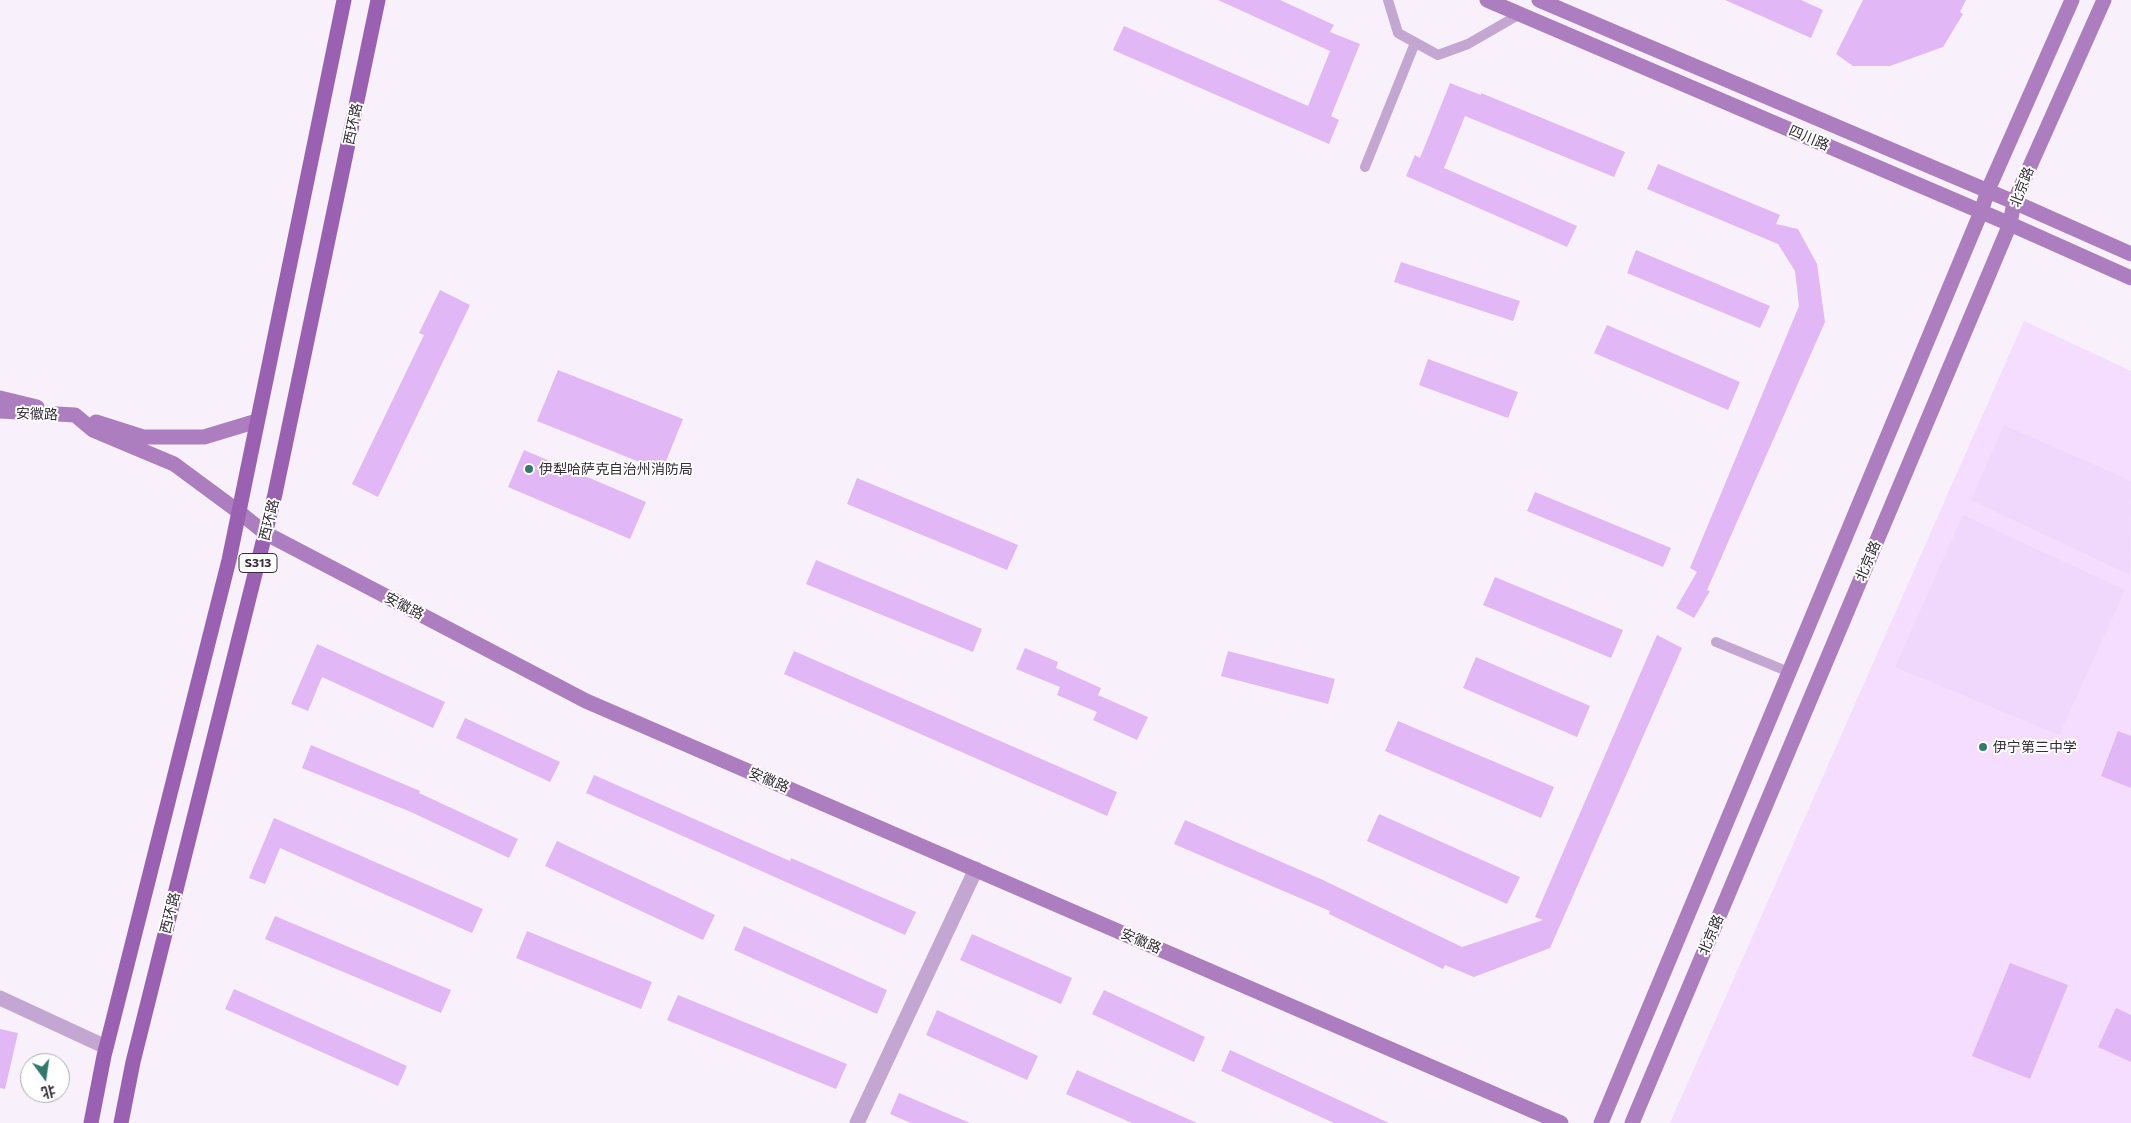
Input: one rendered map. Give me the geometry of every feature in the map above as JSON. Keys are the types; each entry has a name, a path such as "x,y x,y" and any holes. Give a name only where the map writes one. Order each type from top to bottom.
{"main road":[{"name":"S313","path":"91,1123 106,1047 229,560 344,0"},
{"name":"西环路","path":"121,1123 133,1062 275,494 378,0"}],"street":[{"name":"四川路","path":"1486,0 2010,224 2131,278"},
{"name":"四川路","path":"1538,0 1988,190 2131,254"},
{"path":"1601,1123 1988,190 2072,0"},
{"name":"北京路","path":"1632,1123 2010,224 2014,202 2104,0"},
{"path":"0,398 75,415 143,437 204,437 257,421"},
{"name":"安徽路","path":"0,411 75,415 93,430 174,464 239,512 265,534 586,701 1560,1123"},
{"path":"857,1123 976,869"},
{"path":"0,998 106,1047"}],"lane":[{"path":"1388,0 1398,33 1438,55 1468,44 1520,14"},
{"path":"1365,167 1415,43"},
{"path":"1716,642 1789,672"}],"shaded area":[{"name":"伊宁第三中学","path":"2024,321 2131,371 2131,1123 1670,1123"},
{"path":"2004,425 2131,481 2130,575 1971,500"},
{"path":"1963,515 2125,590 2059,735 1895,667"}],"building":[{"path":"1218,0 1280,0 1334,25 1330,32 1360,44 1331,116 1339,120 1329,144 1113,50 1124,26 1308,106 1330,51"},
{"path":"1725,0 1801,0 1823,10 1811,38"},
{"path":"1863,0 1966,0 1960,12 1963,14 1943,47 1890,66 1853,66 1836,54"},
{"path":"1450,83 1481,95 1481,93 1625,152 1614,177 1465,116 1444,168 1577,226 1567,247 1406,176 1415,155 1420,158"},
{"path":"1658,164 1780,215 1776,224 1798,229 1817,264 1825,322 1707,590 1710,591 1694,618 1676,608 1697,572 1690,568 1799,306 1795,271 1778,244 1647,189"},
{"path":"1636,250 1770,306 1760,328 1627,273"},
{"path":"1401,262 1520,301 1513,321 1394,282"},
{"path":"440,290 470,305 378,497 352,484 424,335 419,333"},
{"path":"1607,325 1740,382 1728,410 1594,353"},
{"path":"1428,359 1518,392 1508,418 1419,385"},
{"path":"558,370 683,419 662,471 537,421"},
{"path":"524,450 646,502 630,539 508,487"},
{"path":"857,478 1018,545 1007,570 847,504"},
{"path":"1535,492 1671,548 1663,567 1527,511"},
{"path":"816,560 982,629 973,652 806,584"},
{"path":"1495,577 1623,630 1611,658 1483,605"},
{"path":"1657,635 1682,648 1550,948 1474,977 1445,965 1443,969 1329,914 1330,911 1174,844 1185,820 1323,880 1462,947 1543,920 1535,917"},
{"path":"317,644 445,702 433,728 322,677 308,711 291,704"},
{"path":"1025,648 1058,662 1056,668 1101,688 1098,695 1148,717 1137,740 1093,720 1097,712 1057,695 1060,687 1016,669"},
{"path":"794,651 1117,792 1107,816 784,674"},
{"path":"1228,651 1335,679 1328,704 1221,676"},
{"path":"1476,657 1590,706 1577,737 1463,688"},
{"path":"465,718 560,762 550,782 456,738"},
{"path":"1398,721 1554,787 1541,818 1385,751"},
{"path":"2118,731 2131,736 2131,788 2101,776"},
{"path":"311,745 420,791 419,793 518,839 509,858 411,812 302,768"},
{"path":"594,775 790,861 791,858 916,912 905,935 586,793"},
{"path":"1379,814 1520,877 1507,904 1367,841"},
{"path":"274,818 483,909 472,933 280,848 265,884 249,878"},
{"path":"557,841 715,915 703,940 545,866"},
{"path":"275,916 451,990 441,1013 265,939"},
{"path":"744,926 887,990 877,1014 734,950"},
{"path":"527,931 652,982 641,1009 516,958"},
{"path":"972,934 1072,978 1061,1004 960,960"},
{"path":"2010,963 2068,985 2030,1079 1972,1056"},
{"path":"234,989 407,1066 398,1086 225,1009"},
{"path":"1104,990 1205,1037 1194,1062 1092,1014"},
{"path":"678,995 847,1064 836,1089 667,1020"},
{"path":"2116,1008 2131,1015 2131,1062 2098,1047"},
{"path":"937,1010 1038,1056 1027,1080 926,1035"},
{"path":"0,1029 18,1033 5,1089 0,1088"},
{"path":"1230,1050 1389,1123 1334,1123 1221,1071"},
{"path":"1077,1070 1197,1123 1132,1123 1066,1094"},
{"path":"899,1093 970,1123 911,1123 890,1114"}],"place":[{"name":"伊犁哈萨克自治州消防局","path":"529,469"},
{"name":"伊宁第三中学","path":"1983,747"}]}
